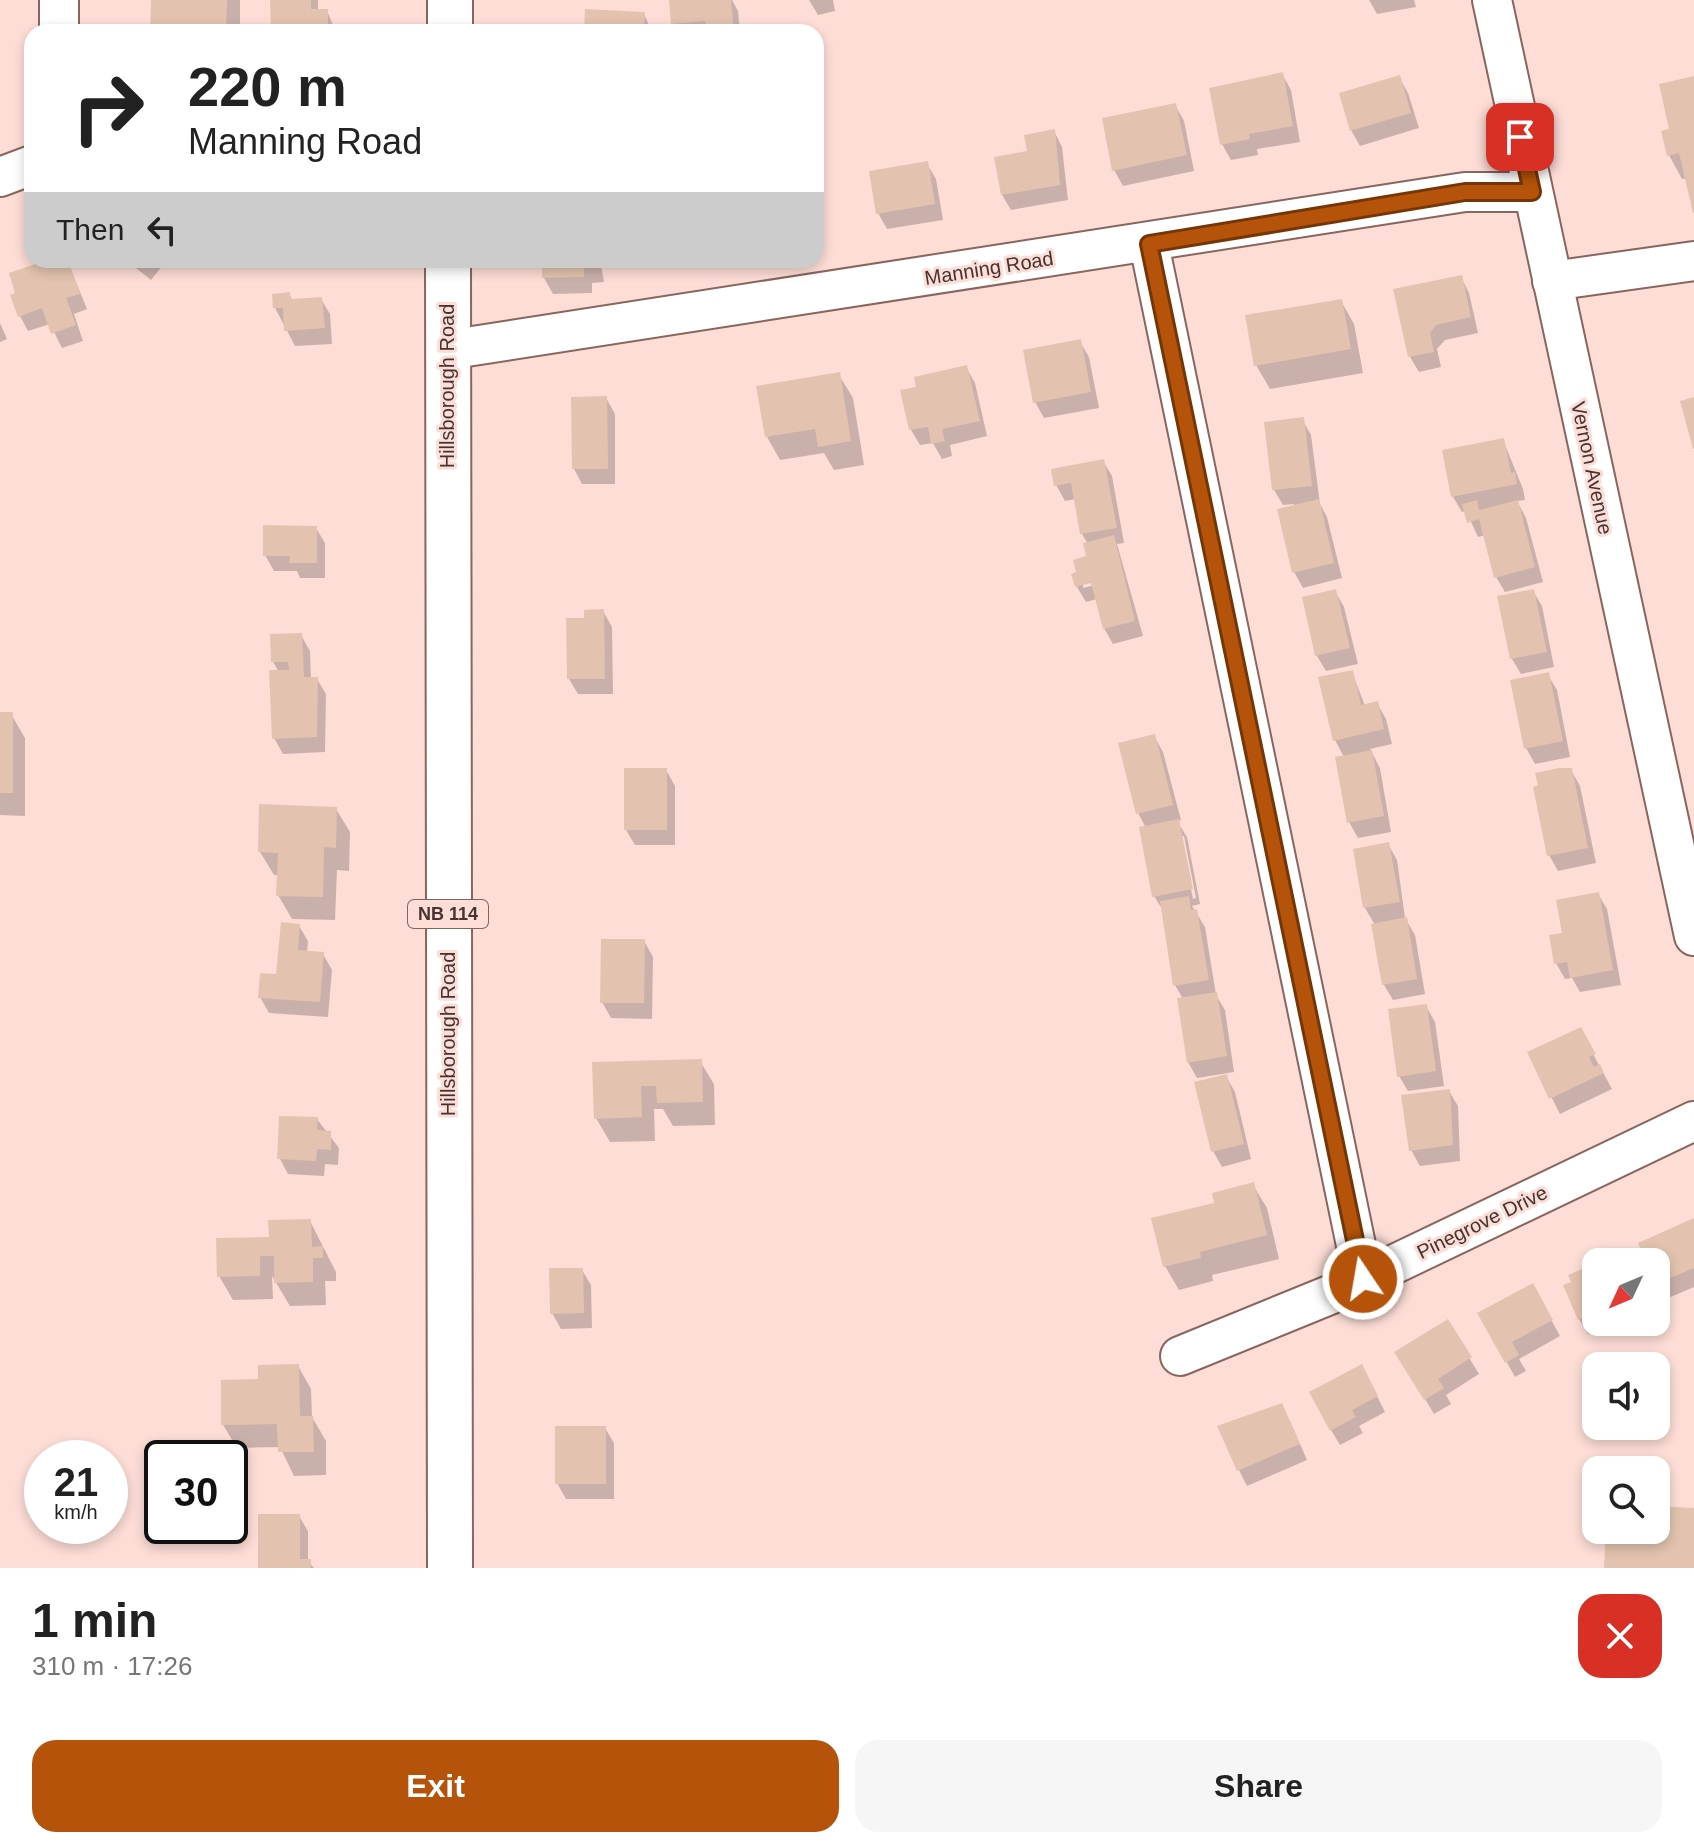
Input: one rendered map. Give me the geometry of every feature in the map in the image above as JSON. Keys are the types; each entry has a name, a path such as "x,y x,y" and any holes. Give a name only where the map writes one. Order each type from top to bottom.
{"main road":[{"path":"450,0 450,24"},
{"name":"Hillsborough Road","path":"448,268 450,1568"}],"street":[{"path":"59,0 59,24"},
{"name":"Vernon Avenue","path":"1492,0 1694,936"},
{"path":"0,177 24,168"},
{"name":"Manning Road","path":"447,350 1149,244 1465,192 1532,192"},
{"path":"1149,244 1363,1279"},
{"path":"1552,281 1694,261"},
{"name":"Pinegrove Drive","path":"1180,1356 1363,1279 1694,1121"}],"building":[{"path":"151,0 227,0 226,24 150,24"},
{"path":"270,0 311,0 311,9 328,9 328,24 271,24"},
{"path":"669,0 731,0 733,24 706,24 705,21 671,24"},
{"path":"585,9 645,12 644,24 584,24"},
{"path":"1283,72 1293,126 1249,134 1250,139 1220,145 1209,88"},
{"path":"1400,75 1411,113 1350,131 1339,93"},
{"path":"1694,76 1693,213 1679,153 1667,156 1661,131 1669,129 1659,84"},
{"path":"1176,103 1187,155 1112,171 1102,118"},
{"path":"1055,129 1060,185 1001,195 994,157 1027,151 1024,135"},
{"path":"928,161 935,204 876,214 869,171"},
{"path":"24,268 71,268 80,294 66,298 76,325 51,334 42,308 18,317 10,295 15,293 9,273"},
{"path":"542,268 584,268 584,277 542,278"},
{"path":"1462,275 1471,317 1436,325 1430,333 1434,352 1408,357 1393,289"},
{"path":"290,292 291,299 322,297 325,328 284,331 283,308 273,308 272,294"},
{"path":"1342,299 1351,349 1254,366 1245,315"},
{"path":"1081,339 1091,392 1033,403 1023,350"},
{"path":"967,365 980,421 942,429 945,441 931,444 928,427 909,430 900,390 916,387 914,377"},
{"path":"840,372 851,441 818,447 815,429 765,437 756,386"},
{"path":"607,396 608,469 572,469 571,397"},
{"path":"1694,397 1694,449 1693,449 1680,401"},
{"path":"1304,417 1312,486 1272,490 1264,422"},
{"path":"1504,438 1511,473 1515,472 1517,484 1451,497 1442,450"},
{"path":"1104,459 1117,528 1080,534 1071,483 1054,486 1051,469"},
{"path":"1319,499 1334,563 1292,573 1277,509"},
{"path":"1477,500 1479,510 1518,500 1535,567 1494,578 1479,519 1467,523 1462,504"},
{"path":"263,525 317,526 317,563 289,563 290,556 263,556"},
{"path":"1114,535 1135,621 1103,629 1091,583 1075,587 1071,574 1076,572 1073,560 1086,556 1083,543"},
{"path":"1336,589 1350,648 1315,656 1302,597"},
{"path":"1534,589 1547,652 1510,659 1497,596"},
{"path":"604,609 605,679 567,679 566,618 584,618 584,610"},
{"path":"302,633 304,677 318,677 317,737 272,739 269,670 289,670 288,662 271,662 270,634"},
{"path":"1353,670 1361,705 1378,701 1384,729 1333,741 1318,677"},
{"path":"1549,672 1563,741 1524,749 1510,680"},
{"path":"0,712 13,712 13,793 0,793"},
{"path":"1155,734 1173,805 1136,814 1118,743"},
{"path":"1372,750 1384,816 1347,823 1335,757"},
{"path":"624,768 667,768 667,830 624,830"},
{"path":"1572,768 1588,848 1547,856 1533,787 1538,785 1535,773"},
{"path":"259,804 337,807 336,848 324,847 323,897 276,896 278,853 258,852"},
{"path":"1179,819 1193,889 1152,897 1139,827"},
{"path":"1389,842 1400,902 1363,908 1353,849"},
{"path":"1599,892 1613,970 1570,978 1567,962 1554,964 1549,935 1562,933 1556,900"},
{"path":"1189,896 1191,910 1197,909 1209,980 1173,986 1160,901"},
{"path":"1407,917 1417,979 1382,985 1371,924"},
{"path":"281,922 300,924 298,950 324,952 320,1002 258,998 260,973 276,974"},
{"path":"601,939 645,939 644,1003 600,1003"},
{"path":"1217,992 1227,1056 1187,1063 1177,998"},
{"path":"1427,1004 1436,1071 1397,1077 1388,1009"},
{"path":"1581,1027 1596,1054 1589,1057 1594,1067 1600,1064 1604,1073 1549,1099 1527,1052"},
{"path":"702,1059 703,1102 657,1103 656,1086 641,1086 642,1117 594,1119 592,1062"},
{"path":"1227,1074 1244,1144 1211,1152 1194,1082"},
{"path":"1450,1089 1453,1145 1409,1151 1401,1095"},
{"path":"279,1116 318,1117 317,1130 331,1131 331,1150 317,1149 316,1161 277,1159"},
{"path":"1254,1182 1267,1235 1200,1252 1201,1258 1163,1267 1151,1218 1214,1203 1212,1193"},
{"path":"1694,1218 1694,1268 1670,1278 1670,1248 1640,1248 1638,1243"},
{"path":"311,1219 312,1247 323,1246 323,1258 313,1258 313,1282 274,1283 274,1256 260,1256 260,1276 217,1277 216,1238 269,1237 268,1220"},
{"path":"549,1268 583,1268 584,1313 550,1314"},
{"path":"1582,1269 1582,1318 1578,1320 1563,1285 1571,1282 1568,1275"},
{"path":"1533,1283 1553,1320 1512,1342 1519,1355 1505,1363 1477,1313"},
{"path":"1448,1319 1472,1357 1438,1379 1444,1388 1424,1400 1394,1352"},
{"path":"299,1364 300,1416 313,1416 314,1452 278,1452 277,1424 221,1425 221,1380 258,1379 258,1365"},
{"path":"1362,1364 1378,1396 1352,1410 1356,1417 1330,1431 1309,1392"},
{"path":"1282,1403 1300,1444 1237,1471 1217,1426"},
{"path":"555,1426 606,1426 606,1484 555,1484"},
{"path":"1670,1507 1694,1508 1694,1568 1604,1568 1605,1544 1670,1544"},
{"path":"258,1514 300,1514 300,1559 311,1559 311,1568 258,1568"}],"route":[{"path":"1363,1279 1149,244 1465,192 1532,192 1520,137"}]}
